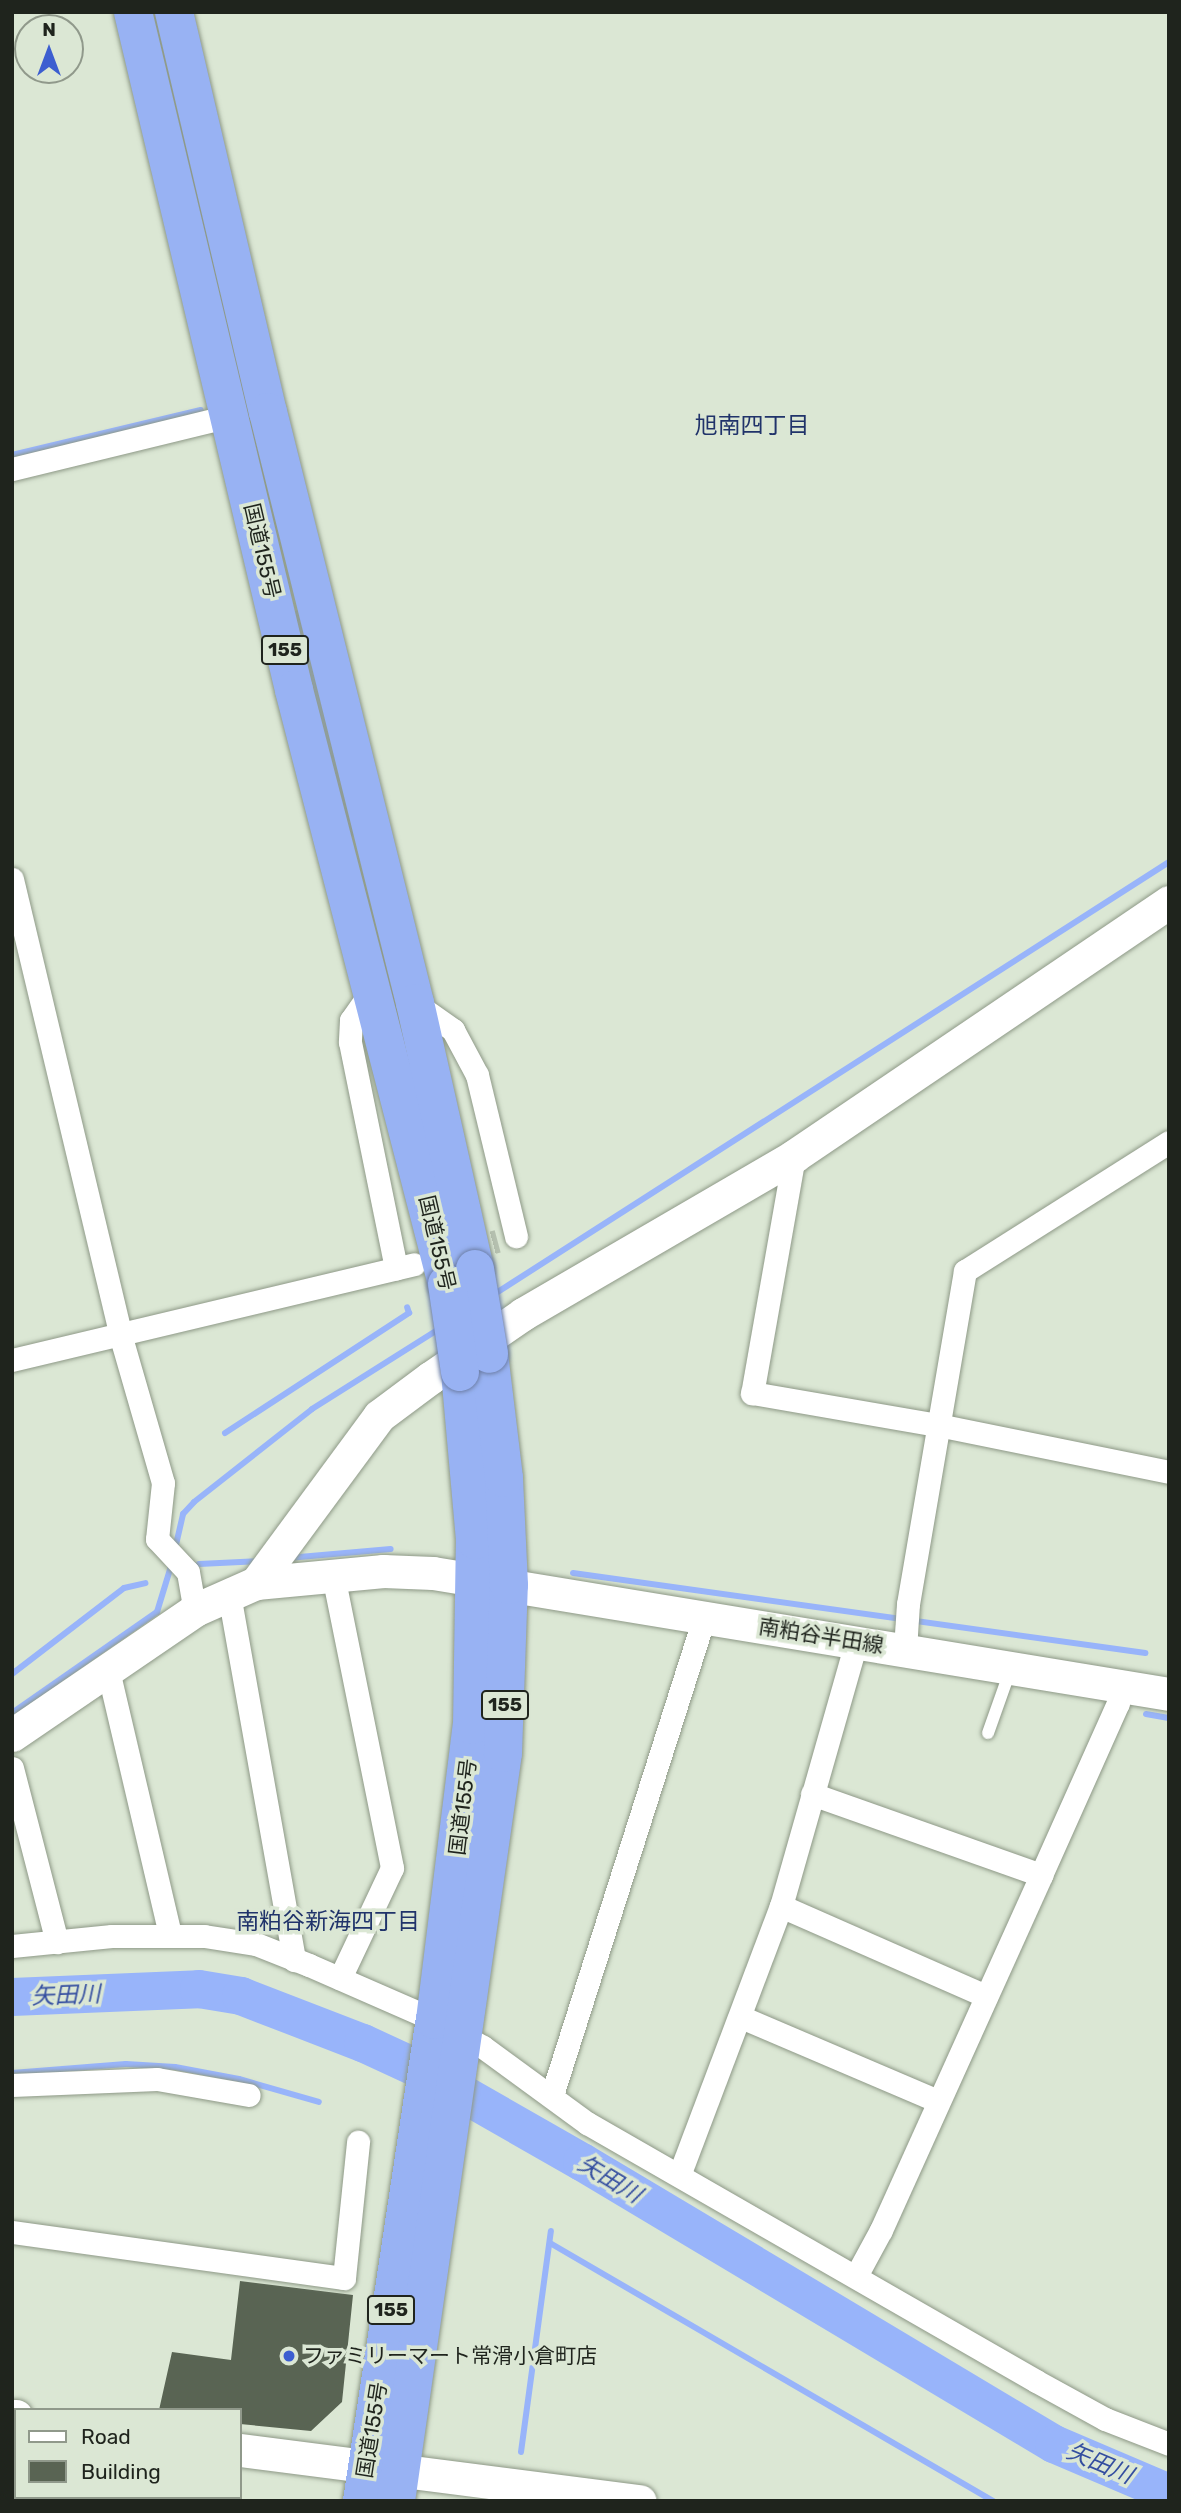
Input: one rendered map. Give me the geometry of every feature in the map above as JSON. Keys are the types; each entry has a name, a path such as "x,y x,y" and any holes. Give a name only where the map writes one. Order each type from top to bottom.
{"highway":[{"name":"国道155号","path":"133,12 370,993 461,1276"},
{"name":"国道155号","path":"174,12 268,412 415,1003 474,1363 472,1484 492,1583 472,1725 448,2037 381,2484"}],"street":[{"path":"12,469 230,416"},
{"path":"12,879 19,933 120,1334 163,1483 157,1539 188,1572 195,1610"},
{"path":"12,1735 195,1610 242,1588 379,1416 523,1314 794,1156 1169,902"},
{"path":"12,1360 405,1266 350,1042 351,1020 370,993"},
{"path":"415,1003 453,1030 477,1075 516,1236"},
{"path":"905,1650 908,1604 965,1271 1169,1142"},
{"path":"794,1156 752,1393 938,1425 1169,1472"},
{"name":"南粕谷半田線","path":"242,1588 333,1575 433,1573 1169,1694"},
{"path":"333,1575 392,1868 340,1979"},
{"path":"242,1588 294,1960"},
{"path":"552,2095 704,1618"},
{"path":"680,2173 781,1906 856,1642"},
{"path":"108,1670 170,1935"},
{"path":"856,2276 1041,1875 1118,1703 1121,1686"},
{"path":"12,1768 57,1942"},
{"path":"812,1794 1041,1875"},
{"path":"781,1906 986,1997"},
{"path":"12,1946 170,1935 232,1939 340,1979 552,2095 587,2123 680,2173 1105,2419 1169,2444"},
{"path":"741,2017 938,2101"},
{"path":"12,2085 157,2080 249,2095"},
{"path":"12,2232 344,2278 358,2142"},
{"path":"242,2450 381,2484 640,2501"}],"lane":[{"path":"988,1733 1011,1668"}],"building":[{"name":"ファミリーマート常滑小倉町店","path":"240,2281 353,2295 342,2402 311,2431 242,2424 242,2408 159,2408 172,2352 231,2360"}],"waterway":[{"path":"181,128 220,293"},
{"path":"12,455 201,410"},
{"path":"298,613 351,834"},
{"path":"493,1295 1169,862"},
{"path":"225,1433 409,1313 407,1307"},
{"path":"175,1549 183,1514 194,1502 312,1409 439,1329"},
{"path":"288,1558 391,1549"},
{"path":"199,1564 260,1561"},
{"path":"12,1713 157,1612 172,1563"},
{"path":"573,1573 1145,1653"},
{"path":"12,1674 124,1588 145,1583"},
{"path":"1146,1714 1169,1718"},
{"name":"矢田川","path":"12,1997 199,1989 241,1996 363,2043 419,2069 582,2162 1054,2444 1169,2493"},
{"path":"12,2073 126,2064 175,2067 239,2079 319,2102"},
{"path":"521,2452 551,2231"},
{"path":"550,2243 993,2501"}],"tunnel":[{"path":"460,1251 498,1241"}],"place":[{"name":"ファミリーマート常滑小倉町店","path":"289,2356"}],"district":[{"name":"旭南四丁目","path":"752,425"},
{"name":"南粕谷新海四丁目","path":"328,1921"}]}
